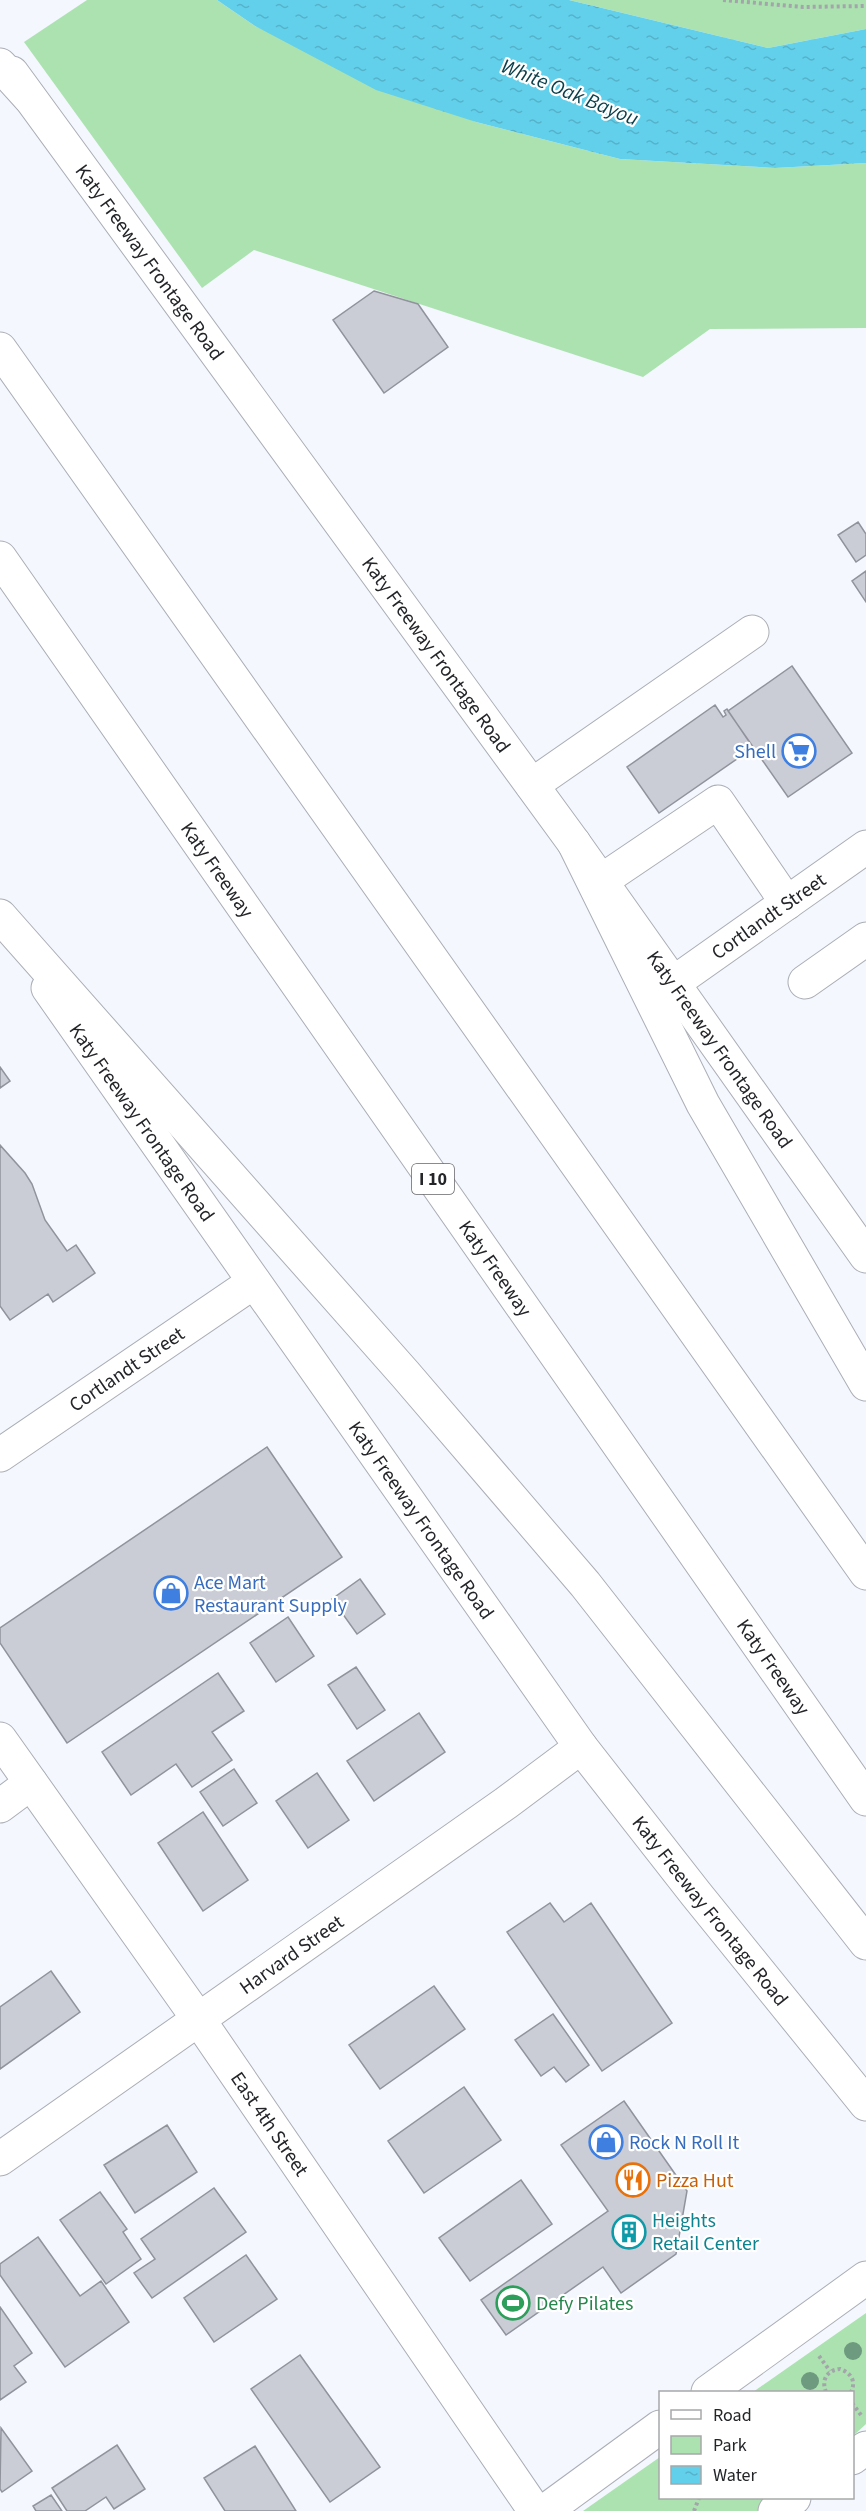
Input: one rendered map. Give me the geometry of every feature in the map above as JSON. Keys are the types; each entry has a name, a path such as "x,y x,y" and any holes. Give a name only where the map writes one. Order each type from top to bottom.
{"main road":[{"name":"Katy Freeway Frontage Road","path":"0,57 574,843 866,1256"},
{"path":"0,66 29,97"},
{"path":"0,349 866,1574"},
{"name":"Katy Freeway","path":"0,558 866,1799"},
{"path":"532,785 752,632"},
{"path":"601,882 718,802 787,903"},
{"path":"574,843 703,1104 866,1384"},
{"name":"Cortlandt Street","path":"672,984 866,847"},
{"name":"Katy Freeway Frontage Road","path":"0,917 581,1747 696,1894 866,2104"},
{"path":"0,917 405,1374 585,1584 866,1943"},
{"path":"805,982 866,939"},
{"name":"Cortlandt Street","path":"0,1455 254,1282"},
{"name":"East 4th Street","path":"0,1739 198,2020 535,2511"},
{"name":"Harvard Street","path":"0,2159 581,1747"},
{"path":"0,1806 32,1783"},
{"path":"709,2391 866,2278"},
{"path":"545,2511 659,2428"},
{"path":"774,2511 792,2499"}],"path":[{"path":"723,0 803,7 866,6"},
{"path":"815,2350 830,2371"},
{"path":"826,2391 825,2379 830,2371 840,2369 849,2373 854,2383 851,2391"}],"green space":[{"path":"87,0 217,0 255,26 476,122 620,159 775,168 866,163 866,328 710,329 643,377 254,250 202,288 24,42"},
{"path":"569,0 866,0 866,29 768,48"},
{"path":"866,2313 866,2424 854,2435 854,2391 754,2391"},
{"path":"659,2458 659,2499 775,2499 757,2511 583,2511"}],"water":[{"name":"White Oak Bayou","path":"217,0 569,0 768,48 866,29 866,163 775,168 620,159 476,122 376,90 255,26"}],"building":[{"path":"374,291 418,304 448,347 384,393 333,320"},
{"path":"858,522 866,534 866,555 856,562 838,535"},
{"path":"866,571 866,602 852,581"},
{"path":"792,666 852,753 788,797 728,711"},
{"name":"Shell","path":"715,705 723,717 727,709 750,743 744,747 747,752 659,813 627,767"},
{"path":"0,1067 10,1081 0,1088"},
{"path":"0,1145 32,1184 45,1220 67,1251 76,1245 95,1273 53,1302 48,1294 10,1320 0,1306"},
{"name":"Ace Mart Restaurant Supply","path":"267,1447 342,1557 67,1743 0,1643 0,1628"},
{"path":"360,1579 385,1614 357,1634 332,1599"},
{"path":"288,1617 314,1656 276,1682 250,1643"},
{"path":"356,1667 385,1710 357,1729 328,1685"},
{"path":"218,1673 244,1711 212,1732 232,1760 192,1787 176,1764 131,1795 102,1752"},
{"path":"419,1713 445,1752 374,1801 347,1761"},
{"path":"234,1769 257,1803 223,1826 200,1792"},
{"path":"317,1773 349,1820 308,1848 276,1801"},
{"path":"203,1812 248,1880 203,1911 158,1843"},
{"path":"550,1903 564,1922 591,1903 672,2023 602,2071 507,1932"},
{"path":"51,1971 80,2012 0,2069 0,2007"},
{"path":"434,1986 465,2029 380,2089 349,2045"},
{"path":"553,2014 589,2065 566,2082 554,2067 541,2076 515,2040"},
{"path":"464,2087 501,2140 424,2193 388,2141"},
{"name":"Heights Retail Center","path":"624,2101 687,2191 676,2254 621,2293 603,2267 506,2335 481,2300 608,2211 561,2145"},
{"path":"167,2125 197,2172 135,2213 104,2165"},
{"path":"521,2180 552,2224 470,2281 439,2238"},
{"path":"214,2188 246,2232 152,2298 134,2273 155,2259 141,2239"},
{"path":"100,2192 127,2229 123,2232 141,2259 106,2284 60,2220"},
{"path":"38,2237 80,2296 101,2281 129,2322 65,2367 0,2275 0,2264"},
{"path":"246,2255 277,2299 214,2342 184,2298"},
{"path":"0,2307 32,2353 14,2366 26,2382 0,2400"},
{"path":"300,2355 380,2467 330,2502 251,2389"},
{"path":"1,2428 32,2471 2,2492 0,2489"},
{"path":"117,2445 145,2489 114,2509 106,2497 85,2511 67,2511 52,2488"},
{"path":"255,2446 296,2511 225,2511 204,2478"},
{"path":"51,2495 62,2511 36,2511 33,2506"}],"place":[{"name":"Shell","path":"799,751"},
{"name":"Ace Mart Restaurant Supply","path":"171,1593"},
{"name":"Rock N Roll It","path":"606,2142"},
{"name":"Pizza Hut","path":"633,2180"},
{"name":"Heights Retail Center","path":"629,2232"},
{"name":"Defy Pilates","path":"513,2303"}]}
